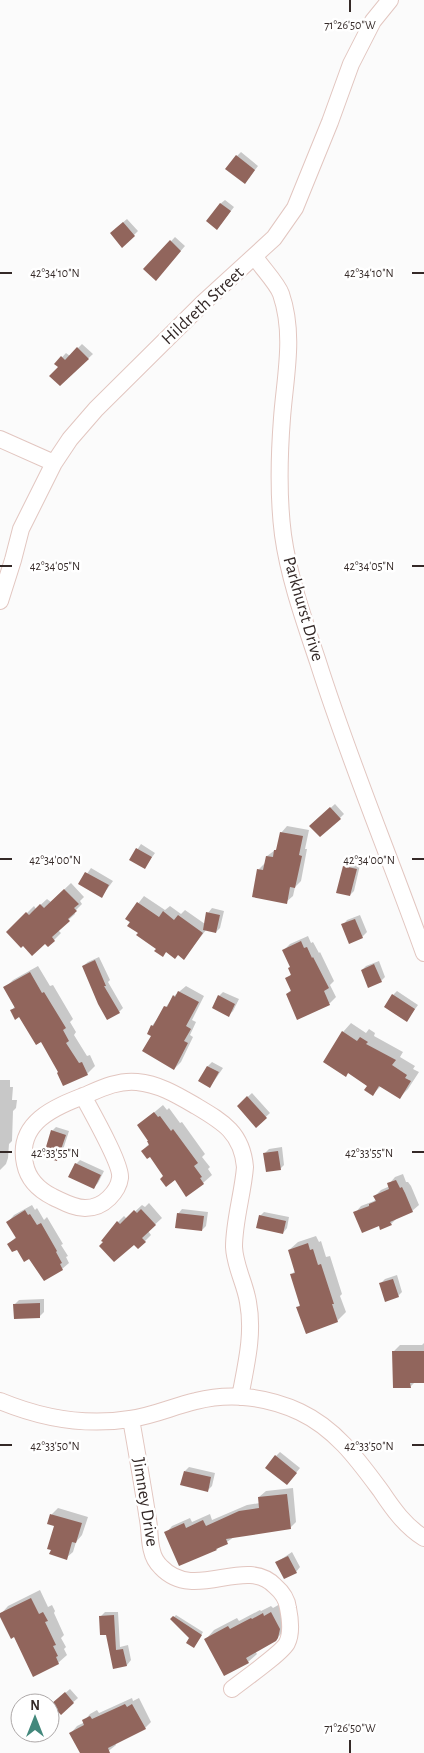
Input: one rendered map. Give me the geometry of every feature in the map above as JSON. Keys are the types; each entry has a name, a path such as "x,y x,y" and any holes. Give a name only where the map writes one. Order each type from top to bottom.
{"street":[{"name":"Hildreth Street","path":"0,601 14,560 21,529 54,464 70,439 96,409 204,303 255,258 274,238 295,208 351,64 373,21 390,0"},
{"name":"Parkhurst Drive","path":"255,258 280,293 286,318 289,346 279,452 280,506 294,589 324,684 364,796 424,952"},
{"path":"0,439 54,464"},
{"path":"83,1096 117,1164 120,1175 118,1186 106,1201 96,1206 84,1208 72,1206 37,1186 29,1175 24,1155 28,1134 41,1117 54,1108 83,1096 120,1083 147,1084 174,1094 217,1118 231,1129 239,1140 245,1167 235,1235 235,1252 238,1270 248,1300 251,1320 249,1353 240,1397"},
{"path":"0,1401 28,1411 62,1419 97,1421 131,1419 197,1400 240,1397 277,1403 301,1412 323,1425 351,1451 406,1523 424,1538"},
{"name":"Jimney Drive","path":"131,1419 149,1525 151,1548 161,1567 175,1576 195,1582 255,1574 272,1582 287,1603 289,1617 287,1643 232,1689"}],"building":[{"path":"236,155 255,170 245,184 225,169"},
{"path":"220,203 231,211 217,230 206,221"},
{"path":"123,222 135,236 122,248 110,233"},
{"path":"170,240 181,251 156,281 143,269"},
{"path":"77,347 89,359 60,386 49,376 58,367 54,364 61,356 65,360"},
{"path":"330,807 341,819 320,837 309,826"},
{"path":"280,832 303,836 299,855 302,856 295,888 290,887 287,904 252,897 257,869 263,870 266,856 273,857"},
{"path":"136,848 152,857 145,869 129,860"},
{"path":"343,866 357,869 350,896 336,893"},
{"path":"85,872 109,885 102,898 78,884"},
{"path":"64,889 79,904 74,908 77,911 68,919 70,921 52,937 55,941 48,947 45,944 32,956 23,946 21,948 6,932 26,912 29,915 40,904 44,908"},
{"path":"137,902 159,917 163,911 174,920 178,915 203,933 184,960 178,955 175,959 166,952 163,957 154,951 156,949 136,935 138,933 127,926 130,922 125,919"},
{"path":"206,912 220,915 216,933 203,930"},
{"path":"355,919 363,938 349,944 341,924"},
{"path":"301,941 304,948 307,947 313,957 329,988 324,991 330,1005 297,1020 286,994 291,991 285,978 291,975 288,968 290,967 282,950"},
{"path":"95,960 106,986 104,986 120,1013 107,1020 82,966"},
{"path":"374,964 382,982 368,988 361,970"},
{"path":"30,972 66,1028 63,1030 69,1041 66,1043 79,1063 82,1062 88,1075 63,1086 58,1072 41,1042 36,1045 19,1017 15,1020 10,1010 15,1008 3,987"},
{"path":"178,991 199,1002 186,1026 191,1029 184,1041 188,1043 174,1070 142,1051 151,1036 147,1034 151,1025 153,1026 164,1006 167,1007 173,995 175,997"},
{"path":"392,994 415,1009 407,1022 384,1007"},
{"path":"218,995 235,1004 229,1017 212,1008"},
{"path":"342,1031 357,1041 360,1037 368,1042 366,1044 396,1060 392,1065 407,1075 405,1078 411,1081 400,1099 379,1086 373,1096 364,1090 367,1086 348,1073 346,1077 323,1062"},
{"path":"207,1066 219,1072 210,1088 198,1081"},
{"path":"247,1096 267,1118 256,1128 237,1106"},
{"path":"154,1112 158,1117 160,1116 171,1131 173,1129 198,1163 194,1166 202,1177 200,1178 204,1184 186,1197 175,1180 166,1187 160,1179 163,1176 150,1157 147,1159 141,1151 149,1145 137,1125"},
{"path":"51,1130 66,1135 57,1161 43,1157"},
{"path":"278,1151 281,1170 266,1172 263,1153"},
{"path":"75,1163 101,1175 94,1189 68,1177"},
{"path":"396,1180 400,1188 402,1187 413,1212 390,1222 392,1225 380,1230 379,1226 362,1233 353,1212 376,1201 373,1196 389,1189 387,1183"},
{"path":"141,1209 156,1225 142,1238 146,1242 138,1249 134,1245 114,1262 99,1246 103,1242 101,1241 117,1221 120,1224 134,1210 137,1213"},
{"path":"25,1210 37,1225 41,1223 62,1263 60,1264 63,1270 44,1281 29,1259 24,1262 17,1250 12,1252 7,1244 16,1238 6,1222"},
{"path":"177,1213 204,1216 202,1231 175,1228"},
{"path":"259,1215 286,1221 283,1234 256,1228"},
{"path":"308,1243 310,1250 313,1249 318,1265 321,1264 338,1322 306,1334 296,1307 300,1306 290,1274 295,1273 288,1250"},
{"path":"393,1279 399,1297 385,1302 379,1283"},
{"path":"40,1303 40,1318 14,1319 13,1304"},
{"path":"392,1351 424,1351 424,1383 410,1383 411,1388 393,1388"},
{"path":"275,1455 297,1473 287,1485 265,1468"},
{"path":"184,1471 211,1477 208,1492 180,1485"},
{"path":"287,1494 291,1529 226,1539 228,1544 179,1566 164,1532 184,1523 186,1528 203,1520 206,1526 239,1511 259,1508 258,1497"},
{"path":"50,1514 82,1523 76,1543 72,1542 67,1560 49,1554 51,1550 47,1549 54,1526 47,1524"},
{"path":"288,1556 297,1573 284,1579 275,1562"},
{"path":"31,1598 39,1614 43,1612 48,1621 45,1622 56,1645 53,1646 58,1656 56,1657 59,1664 33,1677 14,1637 11,1639 0,1617 0,1613"},
{"path":"271,1612 280,1629 276,1641 246,1658 249,1663 224,1676 204,1639 228,1626 230,1629 263,1613 264,1616"},
{"path":"114,1615 116,1650 123,1649 127,1666 113,1669 106,1635 100,1635 99,1616"},
{"path":"173,1616 202,1635 194,1648 186,1643 189,1638 170,1619"},
{"path":"65,1692 74,1703 61,1715 60,1714 60,1696"},
{"path":"125,1704 127,1707 132,1704 146,1729 108,1748 110,1753 80,1753 69,1733 84,1725 82,1720 90,1716 92,1719"}]}
